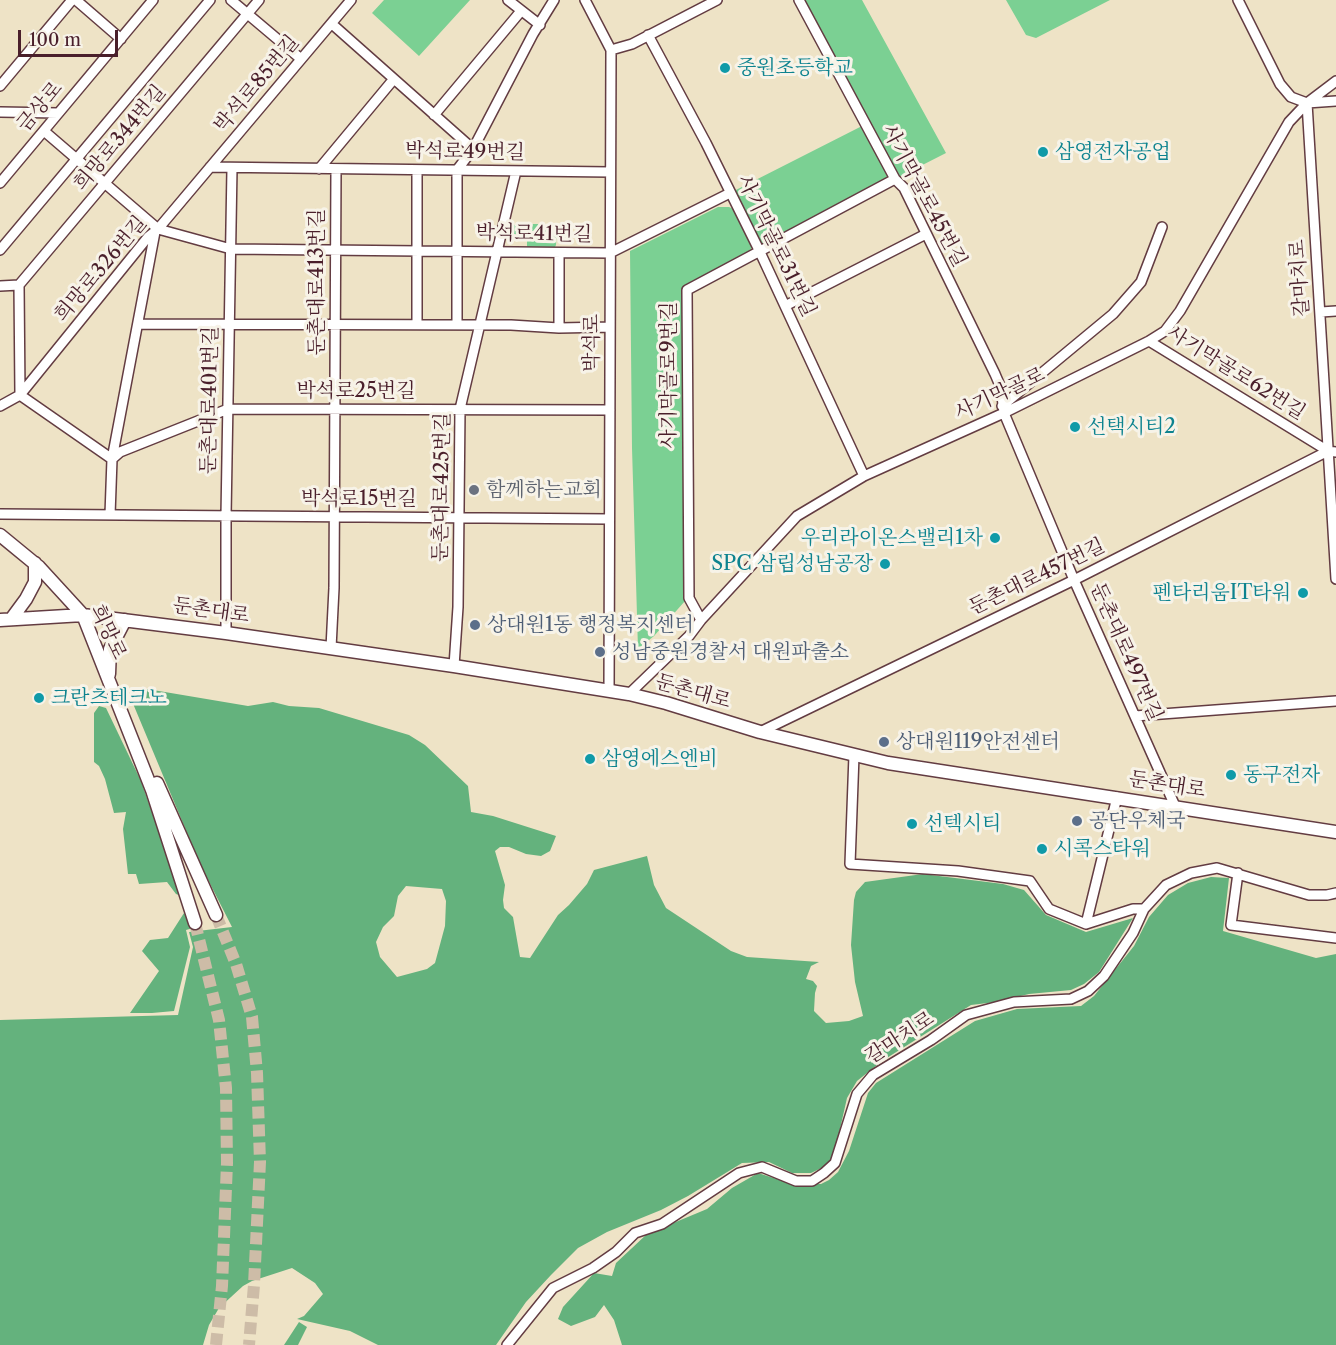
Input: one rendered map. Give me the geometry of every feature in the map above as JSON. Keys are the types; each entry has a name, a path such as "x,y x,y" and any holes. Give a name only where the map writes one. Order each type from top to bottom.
{"main road":[{"name":"희망로","path":"0,534 35,563 83,615 152,790 195,923"},
{"path":"6,619 26,599 35,582 35,563"},
{"name":"둔촌대로","path":"6,619 83,615 125,620 454,666 629,694 760,732 888,763 1336,832"},
{"path":"108,678 110,649 125,620"},
{"name":"희망로","path":"131,738 157,784 216,915"}],"street":[{"path":"0,86 74,0 121,39"},
{"name":"금상로","path":"0,183 153,0"},
{"path":"0,250 210,0"},
{"path":"231,0 301,60"},
{"name":"희망로344번길","path":"19,285 259,0"},
{"name":"박석로85번길","path":"210,167 351,0"},
{"path":"508,0 540,25"},
{"path":"457,170 473,149 554,0"},
{"name":"박석로","path":"585,0 611,50 609,691"},
{"path":"611,50 632,44 717,0"},
{"name":"사기막골로45번길","path":"799,0 895,179 904,188 995,374 1001,388 1003,410"},
{"path":"1238,0 1280,84 1292,97 1307,103 1336,101"},
{"path":"434,115 521,11"},
{"path":"332,24 473,149"},
{"name":"사기막골로31번길","path":"648,36 706,143 759,250 864,476"},
{"path":"319,169 393,80"},
{"name":"사기막골로","path":"629,694 689,636 797,516 864,476 1149,341 1165,331 1179,311 1289,122 1307,103 1336,81"},
{"name":"갈마치로","path":"1307,103 1332,451 1336,579"},
{"path":"0,112 58,113"},
{"path":"44,130 157,231 112,459 110,515"},
{"name":"박석로49번길","path":"210,167 610,172"},
{"name":"희망로326번길","path":"0,406 20,395 148,237 157,231 210,167"},
{"name":"둔촌대로401번길","path":"226,633 232,168"},
{"name":"둔촌대로413번길","path":"331,648 334,588 336,169"},
{"path":"417,170 417,324"},
{"name":"박석로41번길","path":"457,170 458,250"},
{"name":"둔촌대로425번길","path":"454,666 458,607 460,409 516,171"},
{"name":"사기막골로9번길","path":"701,620 689,598 687,290 895,179"},
{"path":"610,253 730,193"},
{"path":"1003,410 1113,314 1141,282 1162,227"},
{"name":"박석로41번길","path":"157,231 231,249 610,253"},
{"path":"785,306 926,234"},
{"path":"457,325 458,250"},
{"path":"559,328 560,253"},
{"path":"0,286 19,285 20,395 112,459"},
{"path":"1321,312 1336,311"},
{"path":"139,324 609,327"},
{"name":"사기막골로62번길","path":"1149,341 1332,451"},
{"name":"박석로25번길","path":"112,459 120,452 228,409 610,410"},
{"name":"둔촌대로497번길","path":"1003,410 1074,580 1175,806"},
{"name":"둔촌대로457번길","path":"760,732 1074,580 1332,451"},
{"name":"박석로15번길","path":"0,514 609,519"},
{"path":"1135,716 1336,701"},
{"path":"854,755 850,864 958,871 1030,880 1049,909 1086,924 1133,909 1144,909"},
{"path":"1086,924 1117,797"},
{"name":"갈마치로","path":"507,1345 553,1288 593,1268 616,1252 635,1233 662,1224 739,1173 762,1167 796,1181 812,1181 824,1173 835,1163 857,1094 873,1075 931,1040 966,1015 1014,1002 1071,999 1088,992 1104,976 1123,950 1144,909 1166,885 1191,873 1217,868 1309,895 1336,893"},
{"path":"1238,873 1231,925 1336,938"}],"green space":[{"path":"384,0 470,0 419,56 372,13"},
{"path":"802,0 862,0 946,153 895,179"},
{"path":"1006,0 1110,0 1036,38 1026,35"},
{"path":"862,126 890,181 759,250 730,193"},
{"path":"718,207 729,207 736,210 752,239 751,249 749,253 689,285 685,601 654,636 638,649 632,448 630,251"},
{"path":"538,224 539,226 557,224 554,249 527,249 527,235 511,234 511,225"},
{"path":"147,689 248,706 273,702 289,706 319,708 409,735 425,745 468,786 471,812 493,816 556,836 550,851 541,856 526,854 509,847 500,847 495,851 505,885 504,908 513,917 520,957 530,958 558,915 587,884 594,870 647,856 654,885 666,908 731,951 747,957 819,962 811,966 806,979 813,981 817,986 814,1011 826,1023 849,1021 863,1016 855,982 851,945 854,900 856,892 865,882 923,874 1003,884 1024,890 1046,915 1086,932 1133,918 1099,972 1084,984 1071,990 1029,994 971,1005 882,1061 857,1081 847,1098 835,1151 828,1165 811,1173 792,1173 769,1162 742,1163 661,1210 607,1232 578,1248 551,1275 526,1302 496,1345 378,1345 350,1331 297,1319 304,1316 323,1294 315,1283 292,1268 243,1286 219,1308 209,1325 203,1345 0,1345 0,1020 178,1015 193,947 189,932 232,927 200,864 129,694","holes":["406,886 442,889 446,901 445,926 435,963 427,969 397,977 380,957 376,942 383,927 394,916 398,896"]},
{"path":"99,706 106,708 141,781 181,896 176,894 167,882 139,884 136,874 128,874 123,829 126,812 114,813 105,779 99,766 94,762 94,713"},
{"path":"1211,877 1229,878 1223,931 1316,958 1336,954 1336,1345 622,1345 614,1320 604,1305 595,1317 571,1326 558,1319 563,1307 594,1273 612,1276 616,1263 647,1234 707,1209 732,1188 758,1173 786,1182 821,1184 829,1180 838,1172 849,1151 868,1093 876,1083 975,1021 1017,1009 1081,1006 1094,996 1134,946 1149,917 1168,895 1188,883"},
{"path":"184,913 193,928 186,930 190,947 174,1011 130,1013 159,971 142,951 150,940 168,938"},
{"path":"299,1322 307,1327 298,1345 284,1345"}],"tunnel":[{"path":"216,915 236,964 252,1017 257,1073 260,1162 249,1345"},
{"path":"195,923 219,1020 226,1088 227,1163 222,1286 216,1345"}],"place":[{"name":"중원초등학교","path":"725,68"},
{"name":"삼영전자공업","path":"1043,152"},
{"name":"선택시티2","path":"1075,427"},
{"name":"함께하는교회","path":"474,490"},
{"name":"우리라이온스밸리1차","path":"995,538"},
{"name":"SPC 삼립성남공장","path":"885,564"},
{"name":"펜타리움IT타워","path":"1303,593"},
{"name":"상대원1동 행정복지센터","path":"475,625"},
{"name":"성남중원경찰서 대원파출소","path":"600,652"},
{"name":"크란츠테크노","path":"39,698"},
{"name":"상대원119안전센터","path":"884,742"},
{"name":"삼영에스엔비","path":"590,759"},
{"name":"동구전자","path":"1231,775"},
{"name":"공단우체국","path":"1077,821"},
{"name":"선텍시티","path":"912,824"},
{"name":"시콕스타워","path":"1042,849"}]}
